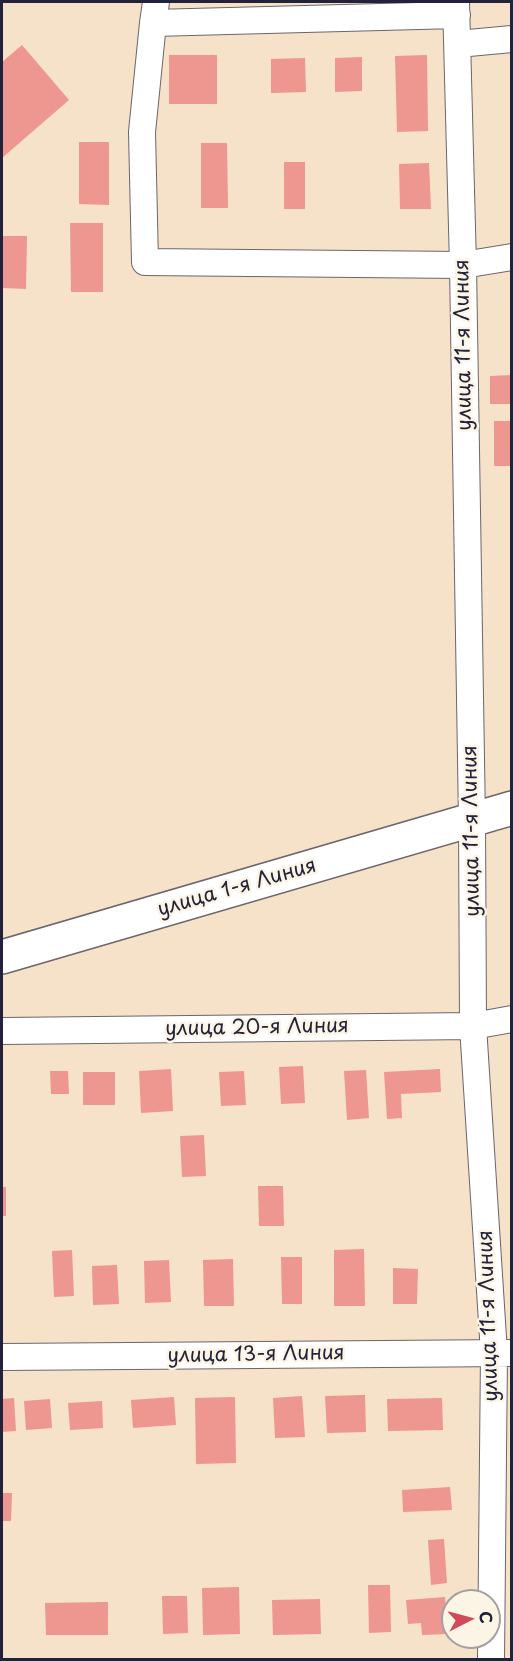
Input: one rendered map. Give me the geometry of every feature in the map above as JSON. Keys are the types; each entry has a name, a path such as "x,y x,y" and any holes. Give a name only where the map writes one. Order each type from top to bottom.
{"main road":[{"name":"улица 1-я Линия","path":"2,957 512,808"}],"street":[{"path":"456,8 154,12 142,132 145,262 463,265 512,257"},
{"name":"улица 11-я Линия","path":"456,8 463,265 473,1026 503,1353 491,1659"},
{"path":"458,44 512,39"},
{"name":"улица 20-я Линия","path":"2,1031 473,1026 512,1019"},
{"name":"улица 13-я Линия","path":"2,1357 503,1353"}],"building":[{"path":"22,45 69,100 2,158 2,62"},
{"path":"169,55 217,55 217,104 169,104"},
{"path":"427,55 428,131 397,132 395,56"},
{"path":"362,57 362,91 335,92 335,58"},
{"path":"305,58 306,92 271,93 271,59"},
{"path":"79,142 109,142 109,205 79,204"},
{"path":"201,143 227,143 228,208 201,208"},
{"path":"284,162 305,162 305,209 284,209"},
{"path":"429,163 431,209 400,209 399,164"},
{"path":"70,223 103,223 103,292 71,292"},
{"path":"2,236 27,236 26,289 2,288"},
{"path":"512,375 512,404 490,404 490,376"},
{"path":"494,421 512,421 512,466 494,466"},
{"path":"303,1066 305,1103 281,1104 279,1067"},
{"path":"171,1069 173,1111 141,1113 139,1071"},
{"path":"440,1069 441,1092 401,1094 402,1118 387,1119 384,1072"},
{"path":"366,1070 369,1118 347,1120 344,1071"},
{"path":"50,1071 68,1071 69,1094 51,1094"},
{"path":"244,1071 246,1105 221,1106 219,1072"},
{"path":"83,1072 115,1072 115,1105 83,1105"},
{"path":"204,1135 206,1176 182,1177 180,1136"},
{"path":"258,1186 283,1186 284,1226 259,1226"},
{"path":"2,1187 6,1187 6,1216 2,1216"},
{"path":"364,1249 365,1306 334,1306 334,1250"},
{"path":"72,1250 74,1296 54,1297 52,1251"},
{"path":"281,1257 302,1257 302,1304 282,1304"},
{"path":"233,1259 234,1306 204,1306 203,1260"},
{"path":"169,1260 171,1302 145,1303 144,1261"},
{"path":"117,1265 119,1304 93,1305 92,1266"},
{"path":"393,1268 418,1269 417,1304 393,1304"},
{"path":"365,1395 366,1432 327,1433 325,1396"},
{"path":"302,1396 305,1437 275,1438 273,1398"},
{"path":"174,1397 176,1425 133,1428 131,1400"},
{"path":"235,1397 236,1463 196,1464 195,1398"},
{"path":"14,1398 16,1431 2,1432 2,1399"},
{"path":"442,1398 443,1430 388,1431 387,1399"},
{"path":"50,1399 52,1428 26,1430 24,1401"},
{"path":"102,1401 103,1428 70,1430 68,1403"},
{"path":"450,1487 452,1510 403,1512 402,1490"},
{"path":"2,1493 12,1493 11,1521 2,1521"},
{"path":"444,1539 447,1583 431,1585 428,1540"},
{"path":"368,1585 390,1585 391,1632 369,1633"},
{"path":"239,1587 240,1634 203,1635 202,1588"},
{"path":"162,1596 187,1596 188,1633 163,1634"},
{"path":"441,1597 441,1634 422,1635 421,1623 408,1624 406,1600"},
{"path":"320,1599 321,1634 273,1635 272,1600"},
{"path":"108,1602 108,1635 46,1635 45,1603"}]}
